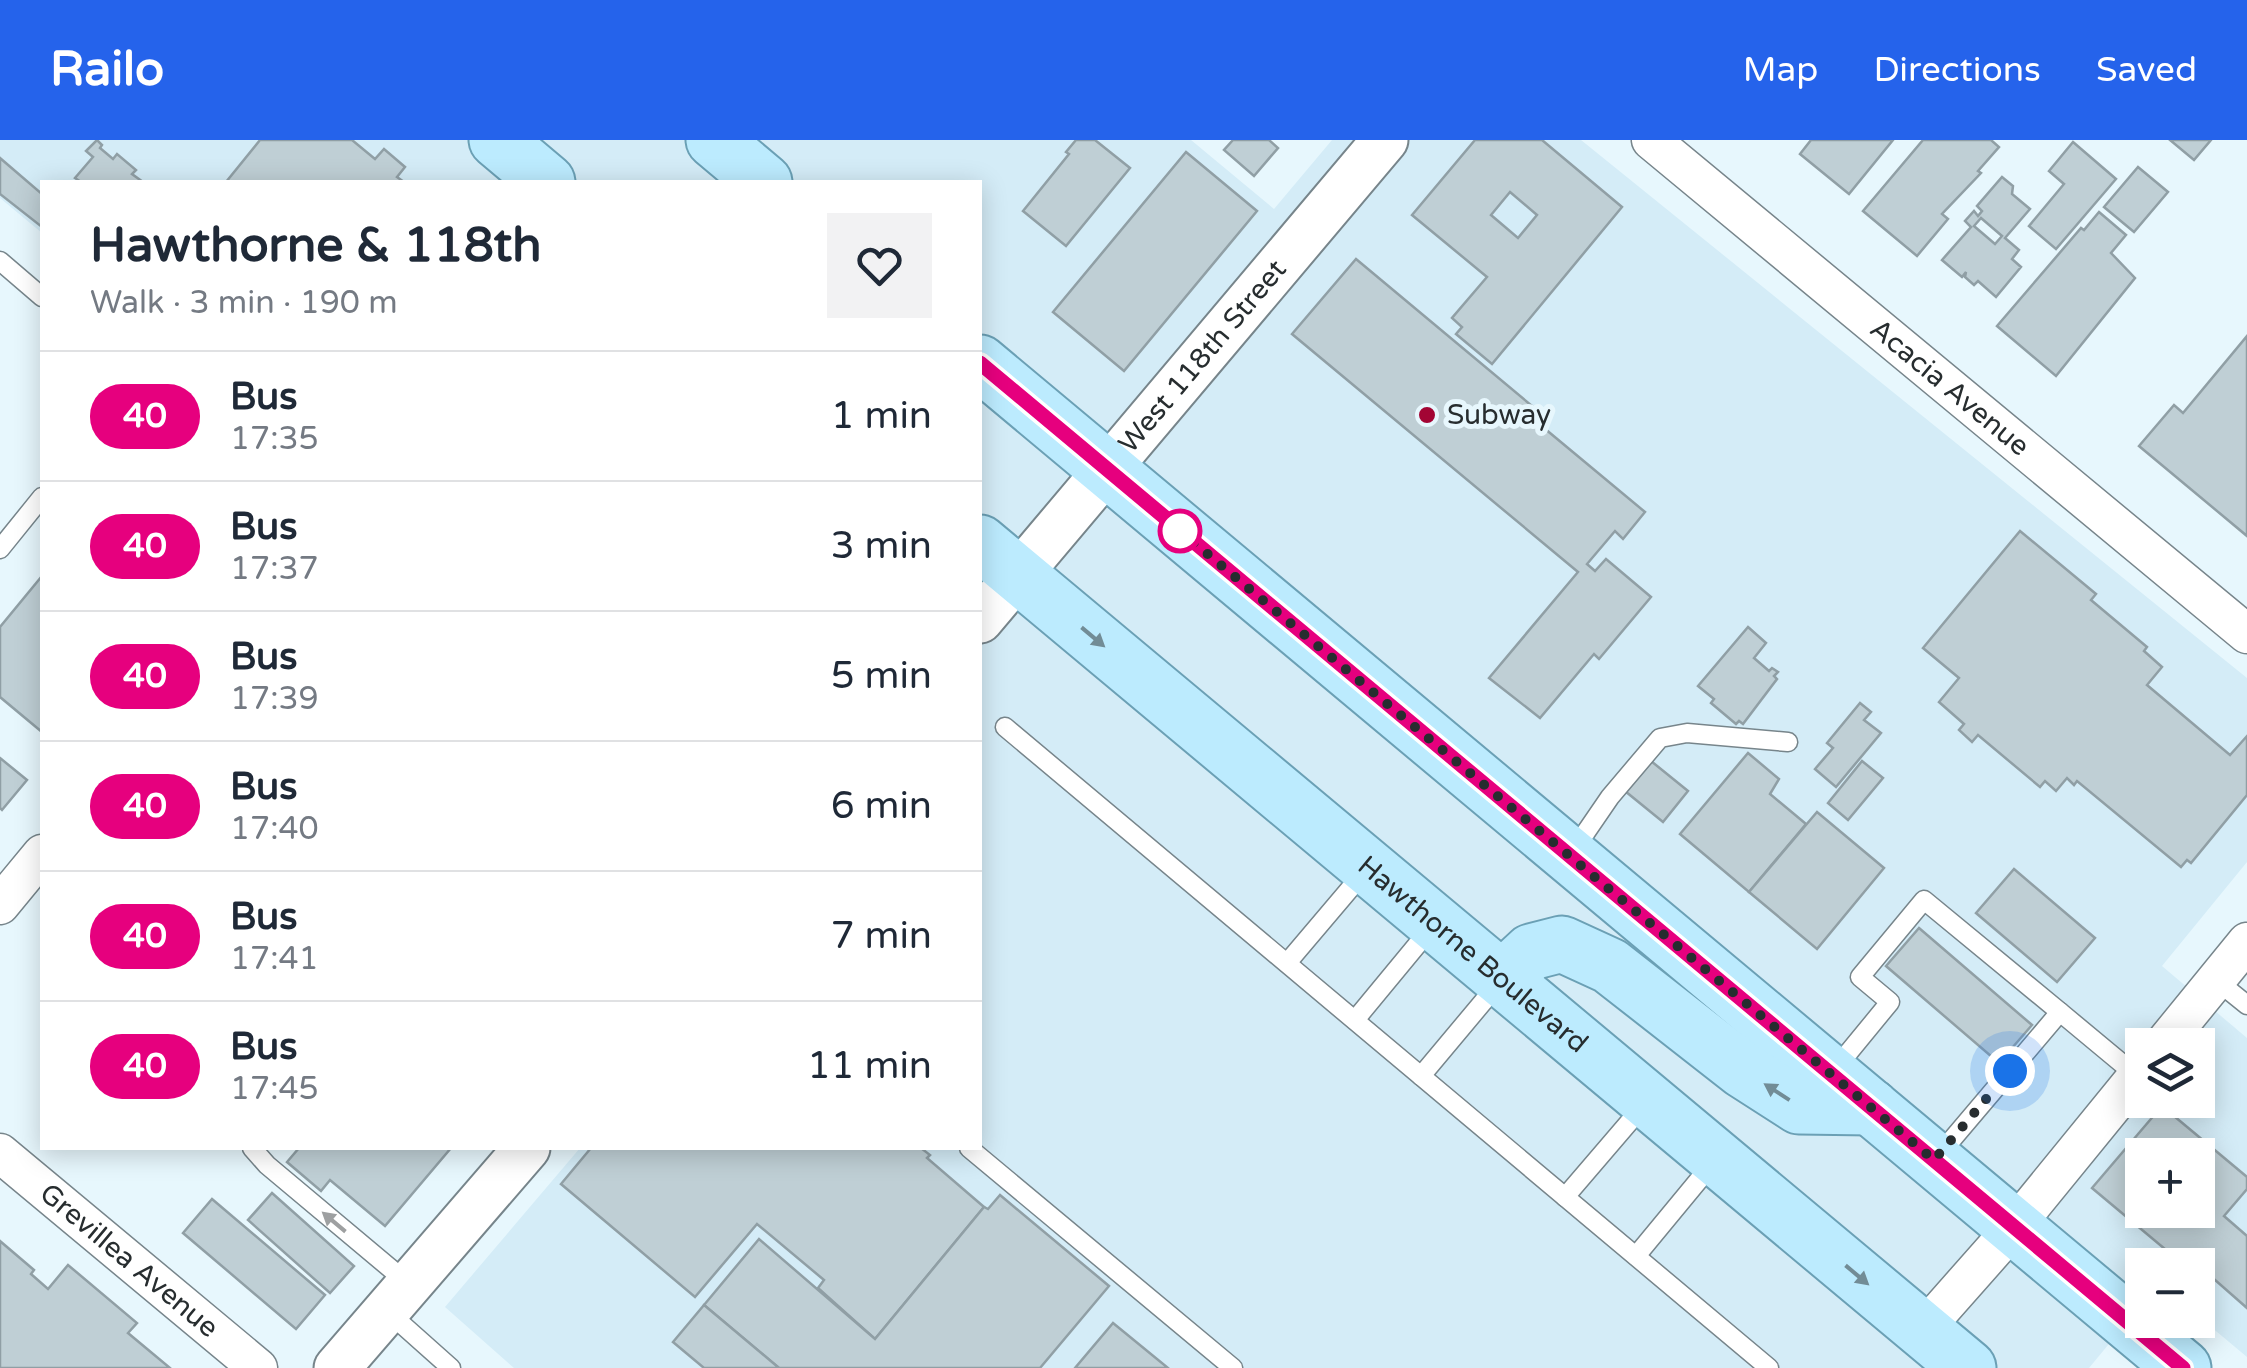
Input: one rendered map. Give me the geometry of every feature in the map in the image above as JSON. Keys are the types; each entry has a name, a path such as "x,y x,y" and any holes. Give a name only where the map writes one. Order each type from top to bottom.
{"main road":[{"path":"497,140 546,180"},
{"path":"714,140 762,180"},
{"path":"982,365 2183,1368"},
{"name":"Hawthorne Boulevard","path":"999,559 1968,1368"},
{"path":"1503,978 1532,952 1562,944 1610,966 1743,1070 1799,1106 1851,1090"}],"street":[{"name":"West 118th Street","path":"982,614 999,559 1108,471 1386,140"},
{"name":"Acacia Avenue","path":"1651,140 2247,634"},
{"path":"0,905 40,856"},
{"path":"2177,1028 2247,942"},
{"path":"1923,1330 2125,1091"},
{"path":"337,1368 525,1150"},
{"name":"Grevillea Avenue","path":"0,1153 258,1368"}],"lane":[{"path":"0,260 40,295"},
{"path":"0,549 40,499"},
{"path":"1005,727 1769,1368"},
{"path":"1570,855 1610,797 1660,738 1687,733 1788,742"},
{"path":"1287,963 1369,867"},
{"path":"1851,1090 1890,1002 1860,977 1924,900 2125,1062"},
{"path":"1355,1020 1436,922"},
{"path":"1422,1076 1503,978"},
{"path":"2216,980 2247,1005"},
{"path":"1934,1160 2060,1012"},
{"path":"1566,1197 1648,1100"},
{"path":"254,1150 398,1297 452,1368"},
{"path":"972,1150 1233,1368"},
{"path":"1636,1256 1717,1158"}],"shaded area":[{"path":"0,140 1191,140 1274,209 1332,140 1581,140 2247,678 2247,862 2162,966 2247,1038 2247,1357 2215,1330 2215,1248 2125,1248 2125,1325 2089,1368 514,1368 445,1307 578,1150 982,1150 982,180 40,180 40,231 0,198"}],"building":[{"path":"97,140 113,159 117,154 136,170 132,174 140,180 78,180 75,178 93,157 86,151"},
{"path":"260,140 352,140 375,159 384,149 405,167 397,177 401,180 228,180"},
{"path":"1076,140 1095,140 1130,168 1066,246 1023,211"},
{"path":"1233,140 1269,140 1278,148 1254,176 1224,150"},
{"path":"1475,140 1542,140 1622,207 1492,364 1456,334 1462,327 1452,318 1487,277 1412,215","holes":["1510,192 1537,215 1518,238 1491,215"]},
{"path":"1811,140 1893,140 1849,194 1800,154"},
{"path":"1923,140 1991,140 1999,147 1978,171 1981,173 1942,214 1948,219 1917,256 1863,211"},
{"path":"2170,140 2211,140 2194,160"},
{"path":"2073,142 2116,179 2056,249 2029,226 2064,184 2049,171"},
{"path":"1186,152 1257,211 1124,371 1053,312"},
{"path":"0,158 40,192 40,225 0,194"},
{"path":"2138,167 2168,192 2134,232 2104,207"},
{"path":"2002,177 2013,186 2012,194 2030,209 2005,238 2019,250 2012,259 2021,267 1996,297 1978,281 1974,285 1965,277 1966,272 1962,277 1942,260 1971,227 1965,221 1974,211 1978,216 1982,211 1977,206","holes":["1981,218 2002,236 1995,244 1974,226"]},
{"path":"2099,212 2126,235 2111,253 2135,278 2056,376 1997,326"},
{"path":"1356,259 1538,411 1532,418 1645,512 1623,539 1615,531 1587,564 1595,571 1606,559 1651,597 1599,659 1594,654 1540,718 1489,678 1578,572 1292,334"},
{"path":"2247,336 2247,536 2139,446 2174,405 2183,413"},
{"path":"2020,531 2096,594 2091,600 2147,647 2144,651 2162,667 2147,685 2230,755 2247,736 2247,795 2191,863 2187,860 2181,867 2077,781 2074,785 2067,778 2056,791 2045,781 2040,787 1978,735 1972,742 1959,730 1964,724 1939,702 1959,678 1923,648"},
{"path":"40,578 40,730 0,697 0,627"},
{"path":"1748,627 1766,643 1754,658 1769,671 1772,668 1778,672 1774,676 1777,679 1743,724 1736,724 1698,686"},
{"path":"1860,703 1871,712 1864,720 1881,733 1836,787 1815,769 1833,748 1827,743"},
{"path":"1748,753 1779,779 1770,794 1806,824 1749,892 1680,834"},
{"path":"0,758 27,780 2,810 0,808"},
{"path":"1651,761 1688,791 1663,822 1625,791"},
{"path":"1862,761 1883,778 1848,820 1828,803"},
{"path":"1817,812 1884,868 1817,949 1749,892"},
{"path":"2014,869 2095,938 2057,982 1976,913"},
{"path":"1919,928 2032,1025 1999,1063 1886,966"},
{"path":"2152,1118 2176,1118 2200,1138 2135,1138"},
{"path":"2125,1149 2125,1216 2092,1188"},
{"path":"297,1150 449,1150 385,1226 330,1180 321,1191 287,1162"},
{"path":"589,1150 924,1150 930,1155 927,1158 984,1207 875,1339 818,1288 824,1280 757,1224 695,1297 561,1184"},
{"path":"2215,1150 2247,1177 2247,1189 2224,1216 2247,1236 2247,1308 2215,1280 2215,1248 2164,1248 2140,1228 2215,1228"},
{"path":"272,1193 354,1266 330,1293 248,1220"},
{"path":"1000,1195 1109,1286 1040,1368 779,1368 704,1305 759,1239 875,1339 984,1207 988,1209"},
{"path":"212,1199 325,1295 296,1329 183,1233"},
{"path":"0,1241 34,1270 31,1274 48,1289 68,1265 137,1323 128,1333 170,1368 0,1368"},
{"path":"704,1305 779,1368 704,1368 673,1342"},
{"path":"1113,1323 1168,1368 1075,1368"}],"bus line":[{"name":"40","path":"982,365 2183,1368"}],"place":[{"name":"Subway","path":"1427,415"}],"route":[{"path":"1180,531 1934,1160 2010,1071"}]}
